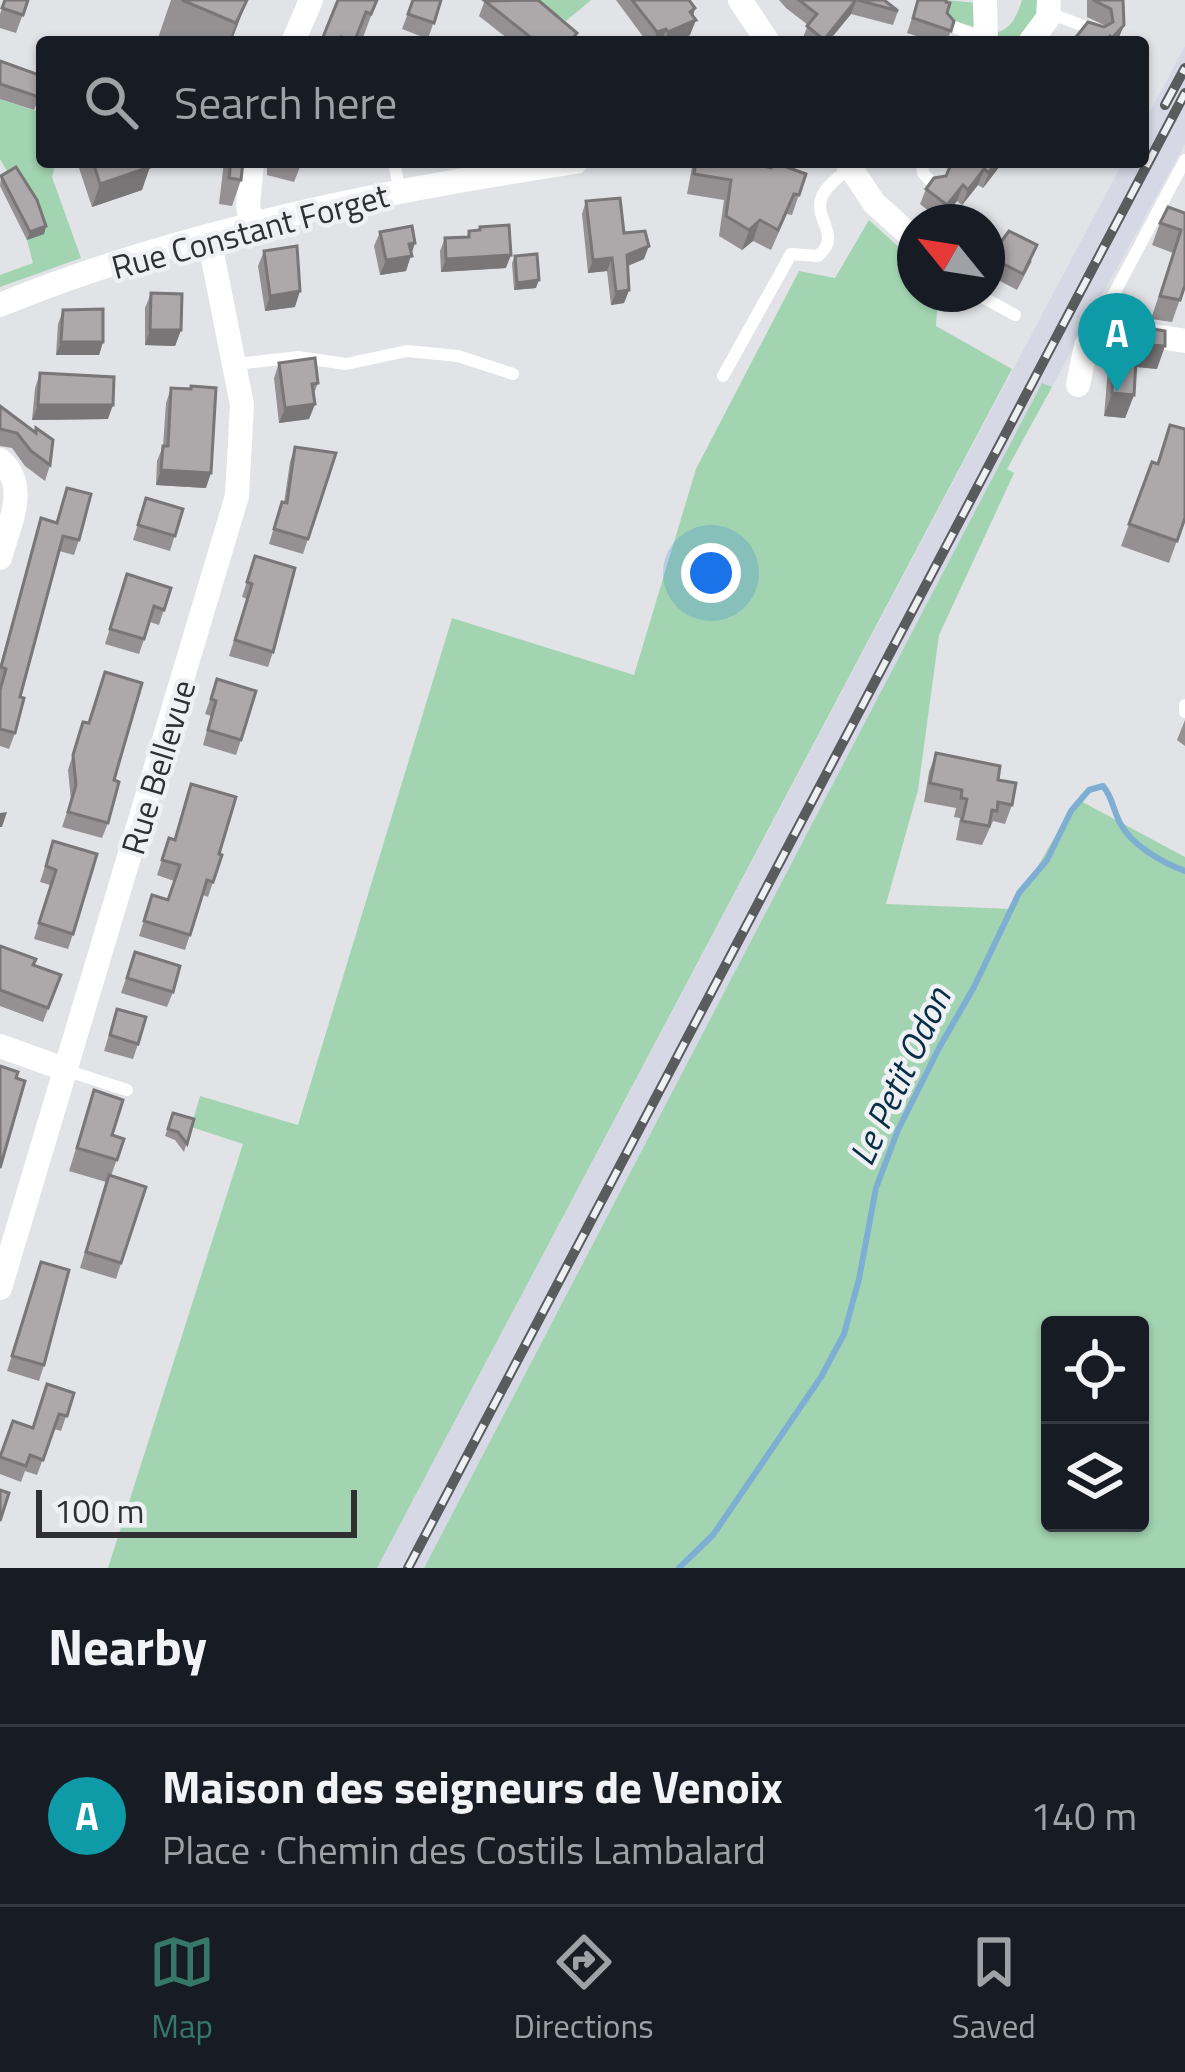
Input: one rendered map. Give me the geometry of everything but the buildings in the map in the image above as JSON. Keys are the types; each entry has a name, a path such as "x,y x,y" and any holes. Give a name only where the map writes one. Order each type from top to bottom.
{"street":[{"path":"295,36 311,0"},
{"path":"985,0 986,36"},
{"path":"744,2 765,36"},
{"path":"1033,36 1049,7"},
{"path":"251,168 248,206 252,227"},
{"name":"Rue Constant Forget","path":"0,304 208,238 400,192 541,168"},
{"path":"850,168 874,203 897,224"},
{"name":"Rue Bellevue","path":"0,1288 233,512 242,451 242,405 208,238"},
{"path":"1078,385 1086,346 1096,327 1185,341"},
{"path":"0,460 18,484 0,558"},
{"path":"0,1046 67,1070"}],"lane":[{"path":"1049,7 1098,32"},
{"path":"952,26 975,36"},
{"path":"1096,327 1185,160"},
{"path":"395,168 400,192"},
{"path":"724,376 791,254 818,256 827,249 831,236 820,204 824,192 845,168"},
{"path":"923,168 932,184"},
{"path":"1005,309 1015,315"},
{"path":"236,364 298,357 346,364 407,351 458,356 513,374"},
{"path":"67,1070 127,1090"}],"shaded area":[{"path":"1185,46 1185,144 1007,469 1014,473 939,635 895,668 424,1568 377,1568 1120,168 1149,168 1149,114"}],"green space":[{"path":"537,0 591,0 566,21"},
{"path":"946,0 976,3 975,27 940,17"},
{"path":"1022,0 1044,0 1024,36 992,36 1012,22"},
{"path":"0,99 36,111 36,168 54,168 52,177 81,258 0,287 0,275 33,263 27,240 43,233 0,159"},
{"path":"869,220 897,246 897,312 937,312 936,326 1012,369 377,1568 108,1568 243,1144 191,1127 200,1096 298,1125 452,618 634,675 696,469 799,271 835,278"},
{"path":"1042,383 1052,387 1007,469 1014,473 939,635 918,790 886,904 1013,909 1077,799 1185,857 1185,1568 424,1568"}],"waterway":[{"name":"Le Petit Odon","path":"679,1568 713,1535 821,1377 844,1334 876,1188 898,1130 1019,893 1047,860 1071,811 1089,790 1103,786 1132,839 1185,871"}],"railway":[{"path":"1165,105 1185,68"},
{"path":"1149,161 1185,93"},
{"path":"408,1568 1145,168"}],"place":[{"name":"Maison des seigneurs de Venoix","path":"1117,392"}]}
